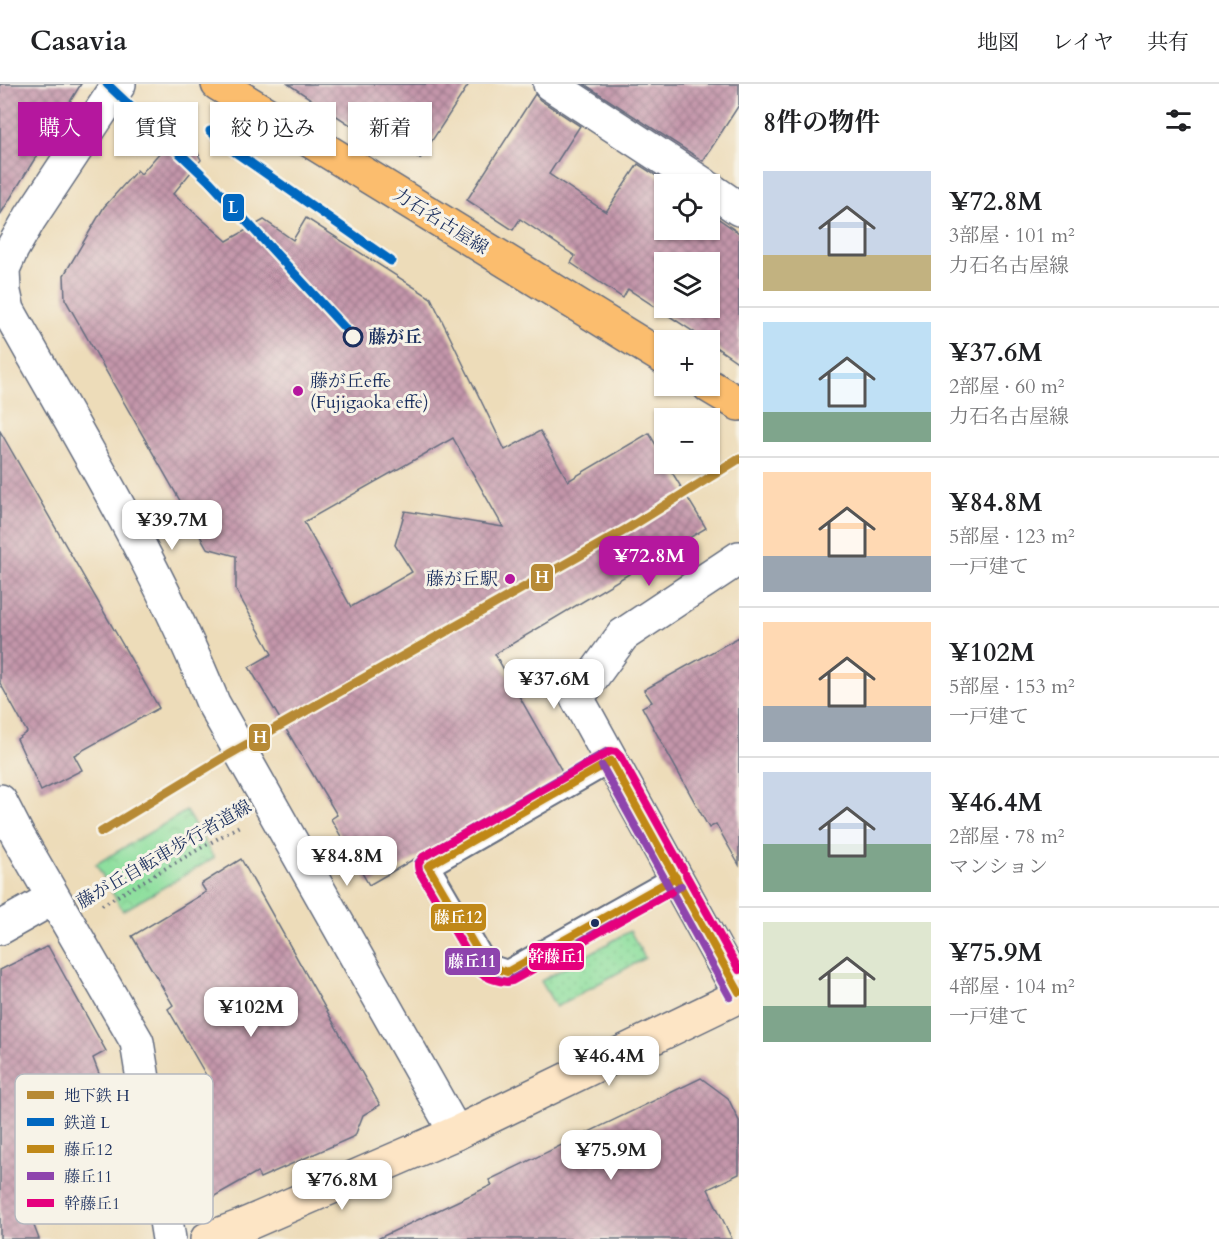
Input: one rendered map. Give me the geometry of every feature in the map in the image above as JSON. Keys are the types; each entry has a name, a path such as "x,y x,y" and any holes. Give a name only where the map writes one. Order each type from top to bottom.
{"main road":[{"name":"力石名古屋線","path":"218,84 654,352"}],"street":[{"path":"119,84 12,249 3,269 8,310 160,582 213,703 456,1133"},
{"path":"550,84 688,174"},
{"path":"720,196 739,208"},
{"path":"207,1239 456,1133 739,994 577,698 623,635 739,558"},
{"path":"0,801 137,1042 142,1074"},
{"path":"0,928 61,911"},
{"path":"167,1224 169,1239"}],"lane":[{"path":"611,761 428,866 486,965 507,972 676,877"}],"path":[{"name":"藤が丘自転車歩行者道線","path":"61,911 273,807"}],"green space":[{"path":"186,811 214,858 123,911 96,864"},
{"path":"630,931 645,958 556,1007 541,981"}],"building":[{"path":"0,84 81,84 70,102 18,102 18,156 36,156 0,215"},
{"path":"288,84 469,84 432,141 432,102 348,102 348,123 336,116 336,102 315,102"},
{"path":"584,84 739,84 739,105 703,161"},
{"path":"535,94 540,100 580,126 549,174 606,212 638,164 654,174 654,240 720,240 720,220 739,233 739,363 720,350 720,330 691,330 672,318 720,318 720,252 654,252 654,306 628,289 623,298 571,263 575,256 520,219 513,230 467,200"},
{"path":"198,154 201,160 173,194 227,241 264,220 293,240 306,218 431,298 505,450 540,431 568,481 649,433 654,442 654,474 673,474 706,528 495,654 563,773 369,885 331,819 337,815 249,667 272,654 236,590 236,556 207,548 65,299 64,275 104,207 137,170 141,174 157,156 198,156","holes":["453,438 503,527 405,511 395,545 412,572 351,607 304,522"]},
{"path":"0,431 159,708 74,755 82,770 41,791 17,739 27,732 0,683"},
{"path":"739,637 739,865 716,824 709,828 642,707 652,702 644,690"},
{"path":"241,859 380,1105 363,1115 355,1136 260,1178 257,1172 213,1197 213,1074 205,1074 168,1009 173,1005 132,936 206,892 201,884"},
{"path":"48,946 106,1051 93,1058 99,1074 15,1074 15,1224 33,1224 39,1239 0,1239 0,970"},
{"path":"701,1078 728,1098 739,1121 739,1174 708,1189 732,1239 377,1239 492,1185 489,1180"}],"metro line":[{"name":"H","path":"101,832 228,755 627,529 739,459"}],"rail line":[{"name":"L","path":"107,84 210,182 353,337"},
{"name":"L","path":"241,156 391,261"}],"transit line":[{"name":"幹藤丘1","path":"671,892 512,981 504,982 478,971 419,871 418,865 423,857 611,751 620,756 683,869"},
{"name":"藤丘11","path":"606,752 423,857 418,863 419,871 478,971 483,975 507,982 681,886"},
{"name":"藤丘12","path":"611,761 428,866 486,965 507,972 676,877"},
{"name":"藤丘12","path":"611,761 739,992"},
{"name":"藤丘11","path":"602,766 730,997"},
{"name":"幹藤丘1","path":"686,875 739,970"}],"place":[{"name":"藤が丘","path":"353,337"},
{"name":"藤が丘effe (Fujigaoka effe)","path":"298,391"},
{"name":"藤が丘駅","path":"510,579"}]}
